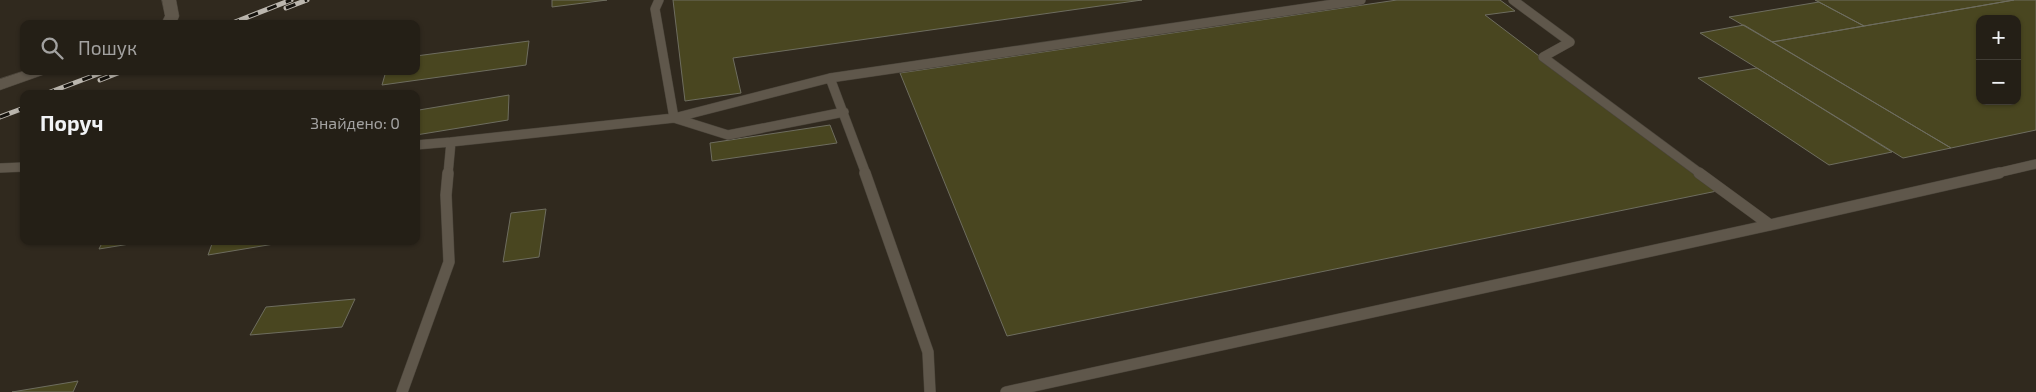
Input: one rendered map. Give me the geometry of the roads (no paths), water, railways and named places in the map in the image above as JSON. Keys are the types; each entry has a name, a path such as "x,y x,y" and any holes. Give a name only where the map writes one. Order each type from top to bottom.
{"street":[{"path":"169,0 172,16 170,20"},
{"path":"0,85 28,75"}],"lane":[{"path":"660,0 655,9 674,118"},
{"path":"420,145 674,118 830,78 1361,0"},
{"path":"1513,0 1570,42 1543,57 1770,225"},
{"path":"830,78 844,112 928,352 930,392"},
{"path":"674,118 728,135 844,112"},
{"path":"402,392 449,262 446,195 451,142"},
{"path":"1006,392 1770,225 2036,164"},
{"path":"0,168 20,167"}],"railway":[{"path":"240,20 291,0"},
{"path":"286,8 307,0"},
{"path":"56,90 95,75"},
{"path":"100,80 113,75"},
{"path":"0,117 20,110"}]}
